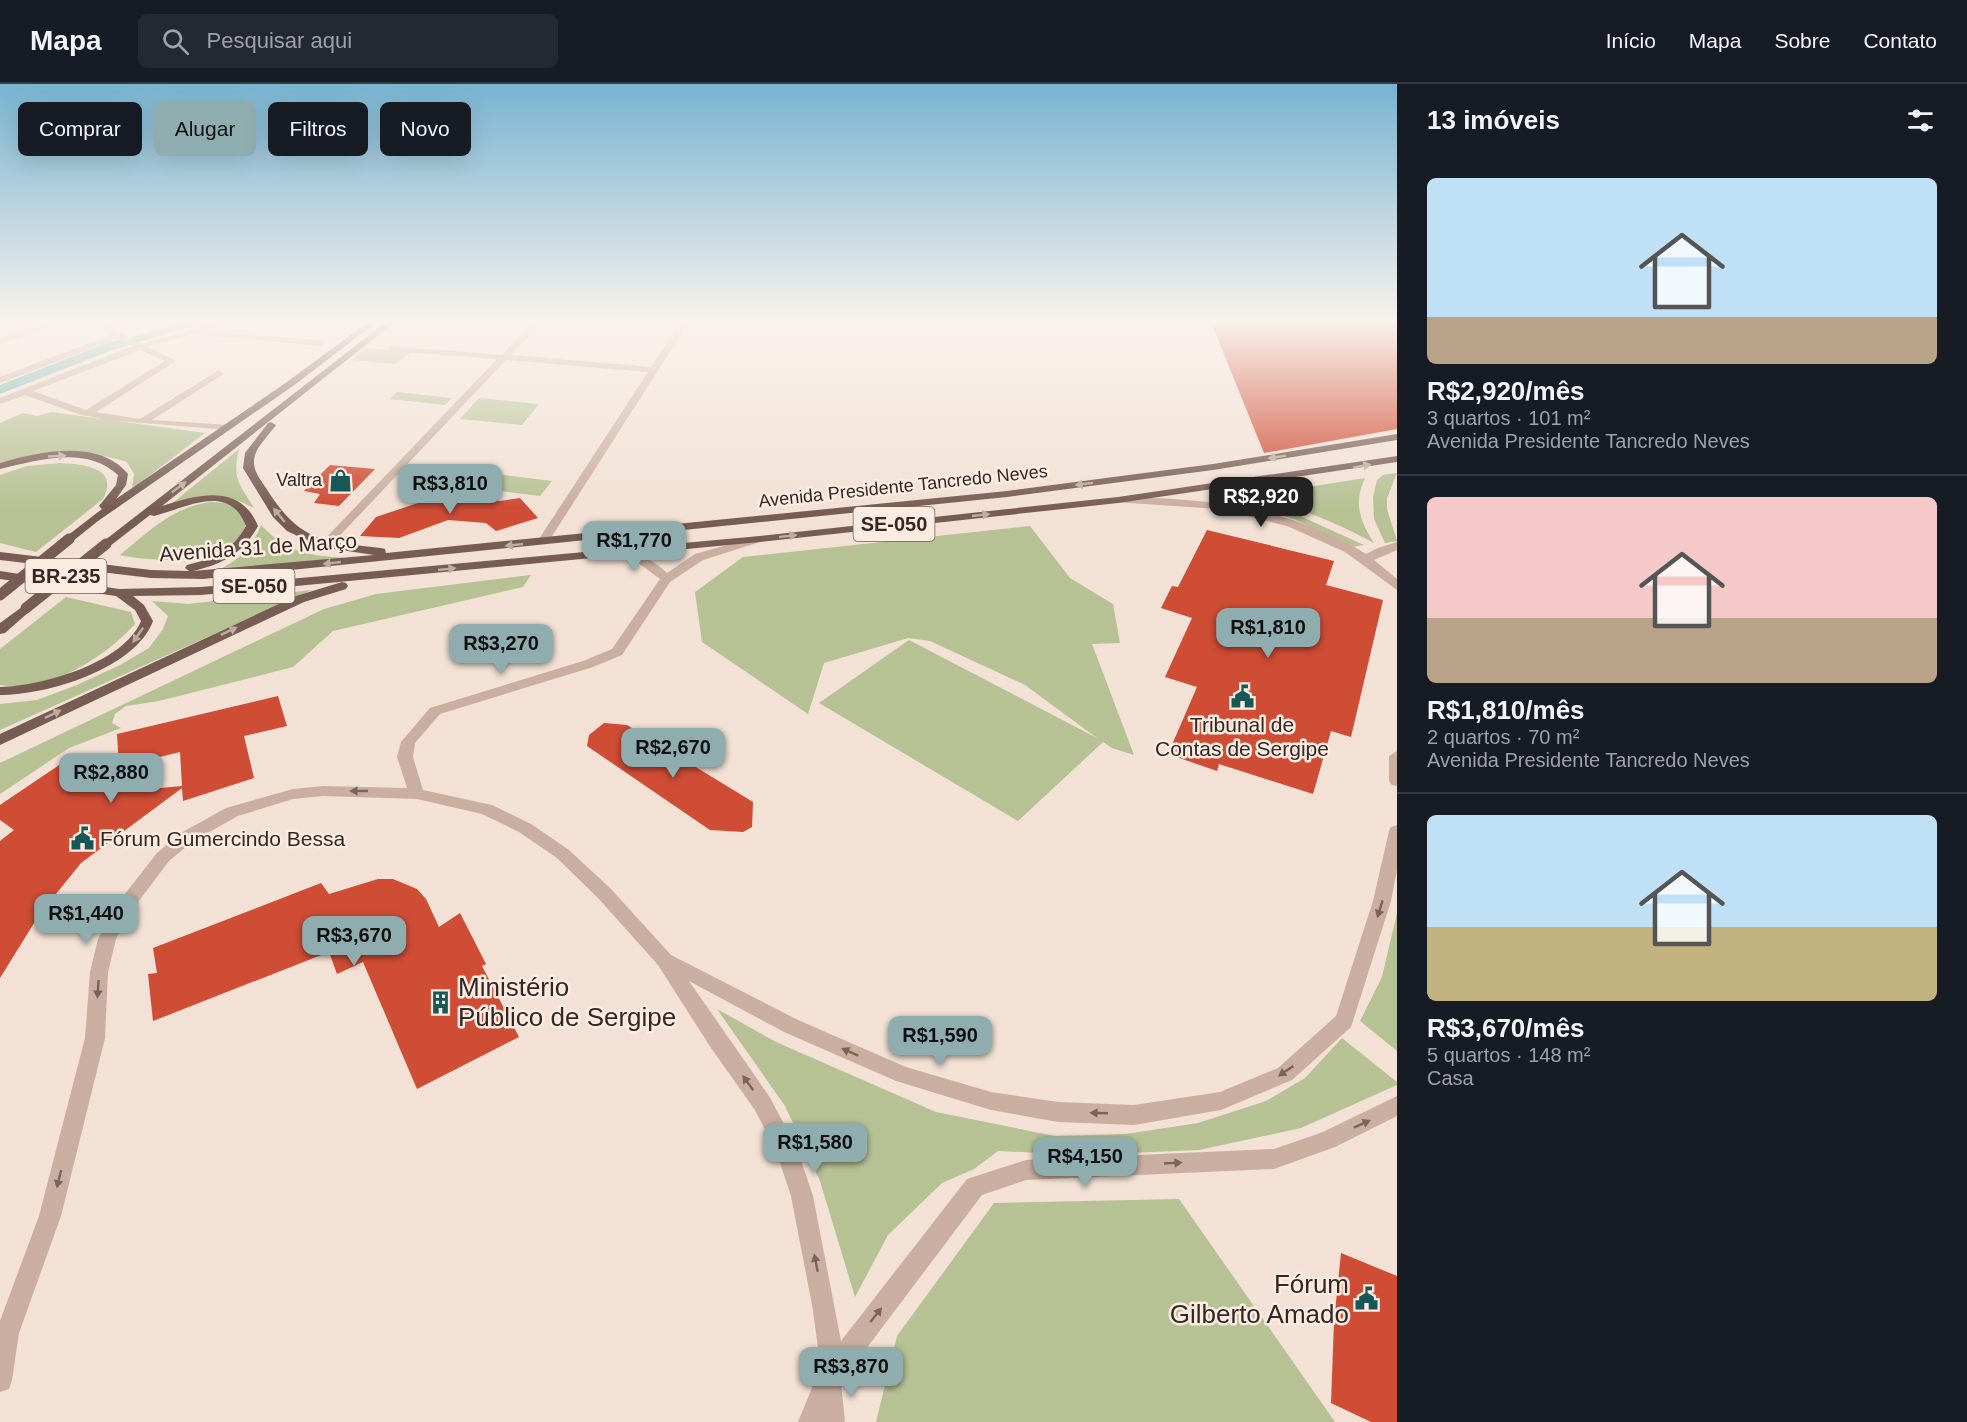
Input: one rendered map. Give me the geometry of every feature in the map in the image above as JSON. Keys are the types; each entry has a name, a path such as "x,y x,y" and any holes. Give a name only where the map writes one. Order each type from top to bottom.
{"main road":[{"name":"BR-235","path":"0,595 94,519 287,384"},
{"name":"BR-235","path":"0,630 133,522 312,384"},
{"path":"282,408 279,416 250,453 248,468 277,515 291,529 325,545 411,555"},
{"name":"Avenida Presidente Tancredo Neves","path":"411,555 1007,494 1213,467 1397,437"},
{"path":"0,466 25,459 62,455 88,456 116,465 123,474 121,485 94,519"},
{"name":"Avenida Presidente Tancredo Neves","path":"389,575 760,539 1118,500 1397,459"},
{"path":"133,522 174,505 206,498 234,501 250,516 252,526 246,538 237,549 224,558 210,564 151,574"},
{"name":"Avenida 31 de Março","path":"0,555 151,574 214,574 411,555"},
{"name":"Avenida 31 de Março","path":"0,575 119,593 201,591 389,575"},
{"path":"0,740 300,599 332,588 389,575"},
{"path":"0,691 18,691 44,686 74,675 127,649 140,637 147,621 144,611 138,605 119,593"}],"street":[{"path":"0,401 41,384"},
{"path":"88,413 134,384"},
{"path":"142,422 201,384"},
{"path":"325,545 479,384"},
{"path":"543,542 645,384"},
{"path":"24,391 88,413 142,422 228,427"},
{"path":"1118,500 1180,501 1246,509 1297,525 1343,545 1383,571 1397,586"},
{"path":"417,794 405,757 408,742 435,711 588,664 617,652 666,579 699,557 760,539"},
{"path":"1366,559 1382,550 1397,546"},
{"path":"611,552 641,558 666,579"},
{"path":"1397,756 1397,781"},
{"path":"0,1380 5,1337 50,1216 95,1038 99,972 107,939 140,885 164,857 187,837 232,812 293,794 323,791 417,794 486,809 525,828 571,862 605,894 665,960 718,1042 762,1102 786,1148 802,1196 825,1310 831,1356 828,1378 832,1422"},
{"path":"665,960 791,1026 893,1070 991,1101 1058,1112 1134,1115 1221,1101 1285,1074 1344,1020 1382,901 1397,831"},
{"path":"811,1422 828,1378 975,1187 1026,1170 1274,1159 1328,1140 1397,1105"}],"green space":[{"path":"397,392 452,398 445,405 390,399"},
{"path":"479,398 539,404 522,425 460,419"},
{"path":"52,412 205,433 132,489 134,474 127,462 111,458 64,453 32,456 0,463 0,423 23,413 37,416"},
{"path":"239,449 236,467 238,480 254,508 222,497 170,505"},
{"path":"60,463 88,466 103,474 107,480 107,488 103,499 36,552 0,543 0,475 27,466"},
{"path":"489,473 552,481 540,496 476,488"},
{"path":"1397,473 1387,498 1387,509 1397,541 1385,543 1374,519 1373,497 1377,480 1383,475"},
{"path":"1365,478 1359,496 1360,512 1374,543 1314,515 1251,496"},
{"path":"1236,497 1298,515 1364,545 1352,547 1294,519 1218,499"},
{"path":"230,503 248,516 242,533 231,545 215,553 176,560 155,560 120,555 173,514 198,504"},
{"path":"261,525 280,542 299,551 345,558 216,571 244,553"},
{"path":"1030,526 1070,578 1113,604 1120,643 1092,644 1134,755 1112,748 1103,742 1018,821 819,703 909,640 1097,738 1025,685 930,641 908,638 824,663 808,714 702,642 695,592 743,557"},
{"path":"531,575 523,587 333,631 293,667 159,701 126,706 115,714 112,723 121,728 69,748 0,794 0,763 324,609 376,594"},
{"path":"312,590 0,730 0,704 37,700 77,685 120,665 149,648 163,629 168,616 152,601 188,604"},
{"path":"66,597 131,612 135,624 108,649 74,671 37,684 0,685 0,649"},
{"path":"1397,913 1397,1051 1360,1021 1382,977"},
{"path":"717,1009 776,1042 936,1112 1055,1136 1126,1134 1198,1123 1266,1101 1305,1078 1342,1038 1397,1082 1397,1085 1301,1128 1199,1150 1083,1155 998,1151 974,1169 942,1183 888,1235 855,1297 820,1181 785,1106"},
{"path":"1179,1199 1335,1422 876,1422 897,1336 994,1203"}],"building":[{"path":"1236,384 1397,384 1397,429 1264,453"},
{"name":"Valtra","path":"330,465 375,469 339,506 314,503 320,494 304,491"},
{"path":"442,495 500,501 520,498 538,518 496,531 486,523 448,520 399,538 360,536 376,517"},
{"path":"1207,530 1334,561 1326,585 1383,600 1351,737 1331,731 1313,794 1219,764 1217,771 1168,754 1197,687 1165,677 1192,618 1161,608 1172,586 1178,587"},
{"name":"Fórum Gumercindo Bessa","path":"278,696 287,726 244,736 254,778 183,801 182,788 81,863 39,915 0,978 0,841 14,830 0,820 0,805 74,755 160,788 182,786 180,752 119,767 117,734"},
{"path":"604,723 627,725 753,802 752,827 743,832 710,830 587,746 589,735"},
{"name":"Ministério Público de Sergipe","path":"378,879 393,879 417,889 426,899 439,927 460,913 486,964 482,966 519,1037 417,1089 363,962 337,974 329,952 153,1021 148,974 157,973 153,948 321,883 329,894"},
{"path":"1341,1253 1397,1276 1397,1422 1371,1422 1331,1403 1334,1322"}],"waterway":[{"path":"0,390 14,384"}],"place":[{"name":"Valtra","path":"340,480"},
{"name":"Tribunal de Contas de Sergipe","path":"1242,696"},
{"name":"Fórum Gumercindo Bessa","path":"82,838"},
{"name":"Ministério Público de Sergipe","path":"440,1002"},
{"name":"Fórum Gilberto Amado","path":"1367,1299"}]}
